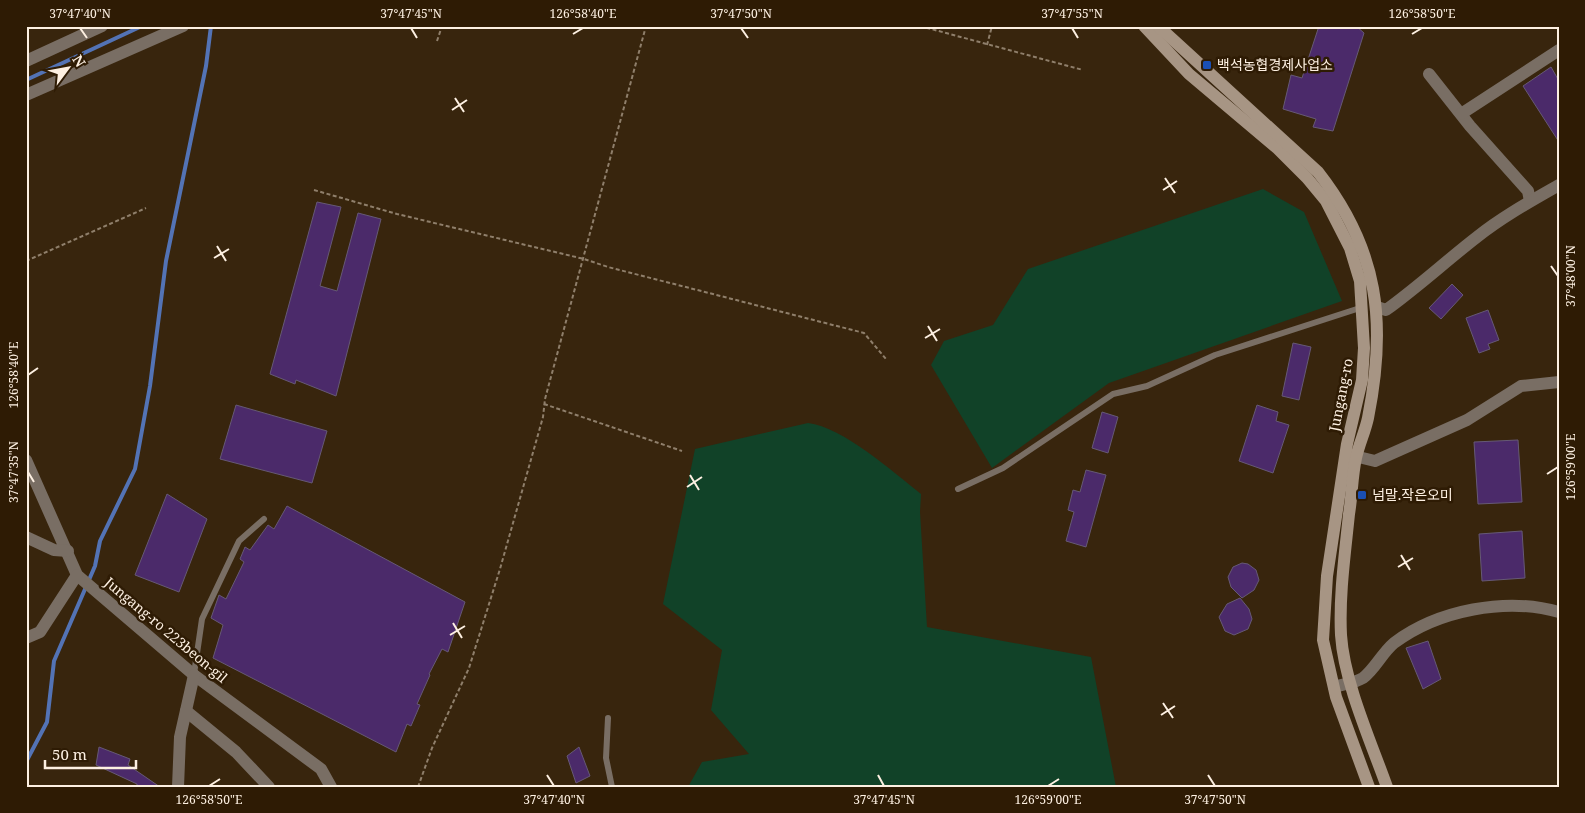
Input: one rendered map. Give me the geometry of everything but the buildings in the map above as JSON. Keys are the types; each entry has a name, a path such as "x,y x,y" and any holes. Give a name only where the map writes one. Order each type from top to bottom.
{"main road":[{"name":"Jungang-ro","path":"1144,26 1189,74 1278,149 1307,178 1326,201 1350,248 1360,281 1364,348 1362,380 1351,456 1326,594 1324,640 1334,687 1369,787"},
{"name":"Jungang-ro","path":"1158,26 1318,172 1336,195 1356,232 1370,272 1377,307 1379,340 1376,375 1368,420 1351,456 1341,594 1342,636 1351,682 1387,787"}],"street":[{"path":"26,61 102,26"},
{"path":"26,95 183,26"},
{"path":"1461,114 1559,50"},
{"path":"1429,74 1528,191 1530,201"},
{"path":"1377,307 1386,310 1394,305 1416,289 1477,236 1530,201 1559,185"},
{"path":"1351,456 1374,461 1467,420 1521,386 1559,382"},
{"name":"Jungang-ro 223beon-gil","path":"26,460 79,577 194,675 321,769 332,787"},
{"path":"26,537 54,550 68,551"},
{"path":"26,638 40,632 79,577"},
{"path":"1334,687 1363,678 1393,644 1428,623 1487,606 1543,607 1559,612"},
{"path":"178,787 180,737 194,675"},
{"path":"186,711 236,752 269,787"}],"lane":[{"path":"958,489 1003,468 1113,394 1147,386 1215,355 1362,307 1377,307"},
{"path":"194,675 202,619 239,541 264,519"},
{"path":"608,718 606,758 612,787"}],"path":[{"path":"438,41 442,26"},
{"path":"418,787 432,748 468,668 511,532 646,26"},
{"path":"920,26 1083,70"},
{"path":"987,45 992,26"},
{"path":"314,190 397,214 584,259 608,267 864,333 886,359"},
{"path":"26,261 146,208"},
{"path":"544,404 682,451"}],"green space":[{"path":"1263,189 1304,212 1342,301 1109,383 992,468 931,365 944,341 993,325 1028,269"},
{"path":"808,423 822,426 852,441 921,494 920,512 927,627 1091,657 1116,787 688,787 702,762 749,754 711,710 722,650 663,604 695,449"}],"waterway":[{"path":"26,80 142,26"},
{"path":"26,762 47,722 54,661 95,566 100,541 135,469 150,386 166,261 206,66 211,26"}],"place":[{"name":"백석농협경제사업소","path":"1207,65"},
{"name":"넘말.작은오미","path":"1362,495"}]}
